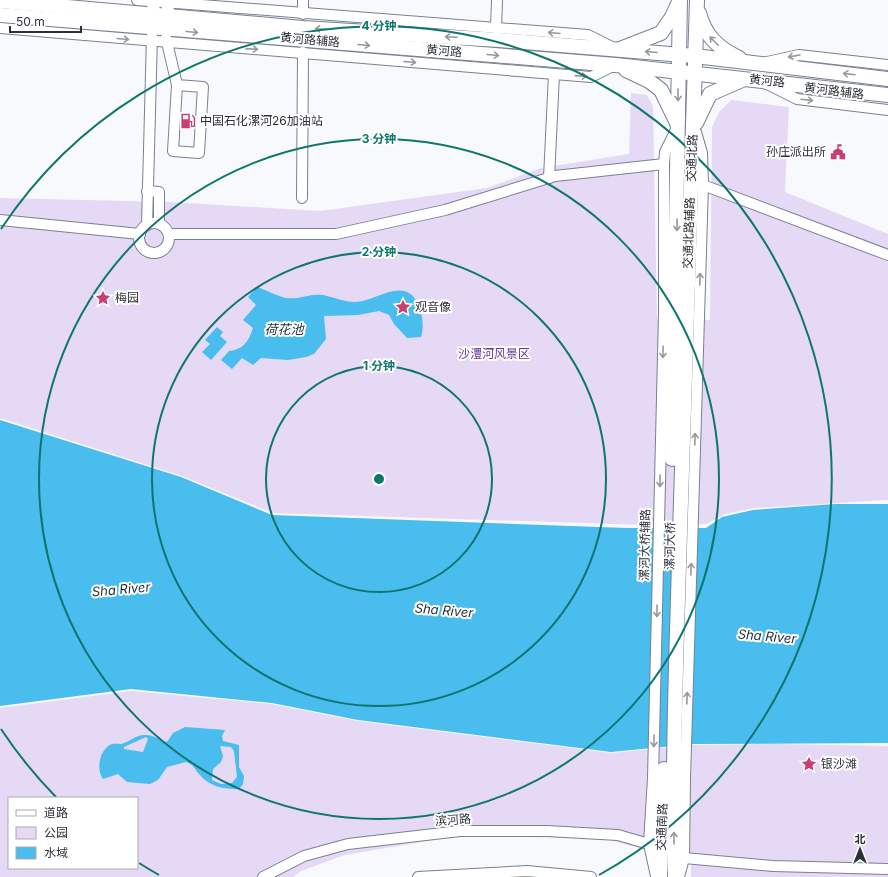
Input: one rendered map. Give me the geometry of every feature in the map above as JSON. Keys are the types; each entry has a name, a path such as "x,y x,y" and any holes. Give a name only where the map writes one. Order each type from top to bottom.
{"main road":[{"path":"618,50 661,33 672,17 680,0"},
{"name":"交通北路","path":"680,0 678,126 681,316"},
{"name":"黄河路","path":"0,1 153,17 499,40 695,56 888,79"},
{"path":"697,1 702,22 709,37 723,50 753,63"},
{"name":"交通北路","path":"681,316 694,127 694,74 697,1"},
{"name":"黄河路","path":"0,15 153,17"},
{"name":"黄河路","path":"167,18 888,94"},
{"path":"616,65 649,81 661,90 678,126"},
{"path":"694,127 710,94 724,86 753,79"},
{"name":"漯河大桥","path":"669,778 681,316"},
{"name":"交通南路","path":"660,877 669,778"},
{"name":"交通南路","path":"669,778 675,877"}],"street":[{"name":"黄河路辅路","path":"137,0 153,17"},
{"path":"303,0 303,14"},
{"path":"496,28 497,0"},
{"name":"黄河路辅路","path":"0,28 153,17 167,18 303,14 588,35 618,50"},
{"path":"147,225 159,224 165,227 169,234 170,240 166,248 157,253 152,253 143,248 139,239 140,234 147,225 153,17"},
{"name":"黄河路辅路","path":"167,18 303,52 591,77 616,65"},
{"path":"167,18 177,85 173,151 199,152 203,87 177,85"},
{"path":"302,198 303,52"},
{"path":"753,63 799,55 888,65"},
{"path":"549,178 554,74"},
{"name":"黄河路辅路","path":"753,79 797,99 888,110"},
{"name":"交通北路辅路","path":"678,126 665,152 664,164 681,316"},
{"name":"交通北路辅路","path":"681,316 703,185 702,152 694,127"},
{"path":"169,234 336,234 445,210 549,178 664,164"},
{"path":"703,185 888,255"},
{"path":"147,192 159,192 159,224"},
{"path":"0,220 140,234"},
{"path":"679,877 684,858 669,778 681,316"},
{"path":"656,877 649,844 669,778"},
{"name":"滨河路","path":"263,877 304,856 348,844 460,831 547,831 618,835 649,844"},
{"path":"684,858 773,866 888,869"},
{"path":"418,877 527,871 552,875 591,877"}],"green space":[{"name":"沙澧河风景区","path":"631,93 647,95 653,106 657,319 710,320 712,127 719,112 731,100 789,107 785,192 888,234 888,500 754,508 725,514 706,524 677,526 273,513 182,476 0,418 0,198 171,202 320,211 487,188 541,168 629,154"},
{"path":"131,691 271,704 357,721 611,753 695,745 774,744 888,746 888,877 691,877 691,853 642,849 603,838 457,836 345,855 301,871 293,877 0,877 0,708"}],"water":[{"name":"荷花池","path":"257,287 286,298 323,295 355,302 399,290 407,292 414,297 419,307 423,326 422,334 421,337 407,338 394,324 389,315 379,311 358,315 324,316 326,339 314,354 288,360 261,358 253,365 242,358 232,369 221,360 229,351 242,347 250,337 253,328 243,320 256,305 248,297"},
{"path":"217,327 223,332 220,336 227,342 211,360 202,352 210,344 205,340"},
{"name":"Sha River","path":"0,420 181,477 272,515 627,528 706,528 722,517 753,510 835,504 888,504 888,743 694,744 611,752 358,720 272,703 131,689 0,706"},
{"path":"185,727 225,730 222,736 223,741 239,745 239,767 244,776 243,784 239,789 217,786 208,782 189,763 186,762 167,767 158,780 150,784 127,782 118,774 103,779 99,765 100,760 104,750 112,744 123,744 138,736 144,735 153,736 167,742 173,733","holes":["146,737 148,739 143,752 124,749 124,747","220,746 231,747 234,751 237,777 232,783 221,784 212,780 213,769 221,762 223,756"]}],"place":[{"name":"中国石化漯河26加油站","path":"188,121"},
{"name":"孙庄派出所","path":"838,152"},
{"name":"梅园","path":"103,298"},
{"name":"观音像","path":"403,307"},
{"name":"银沙滩","path":"809,764"}]}
